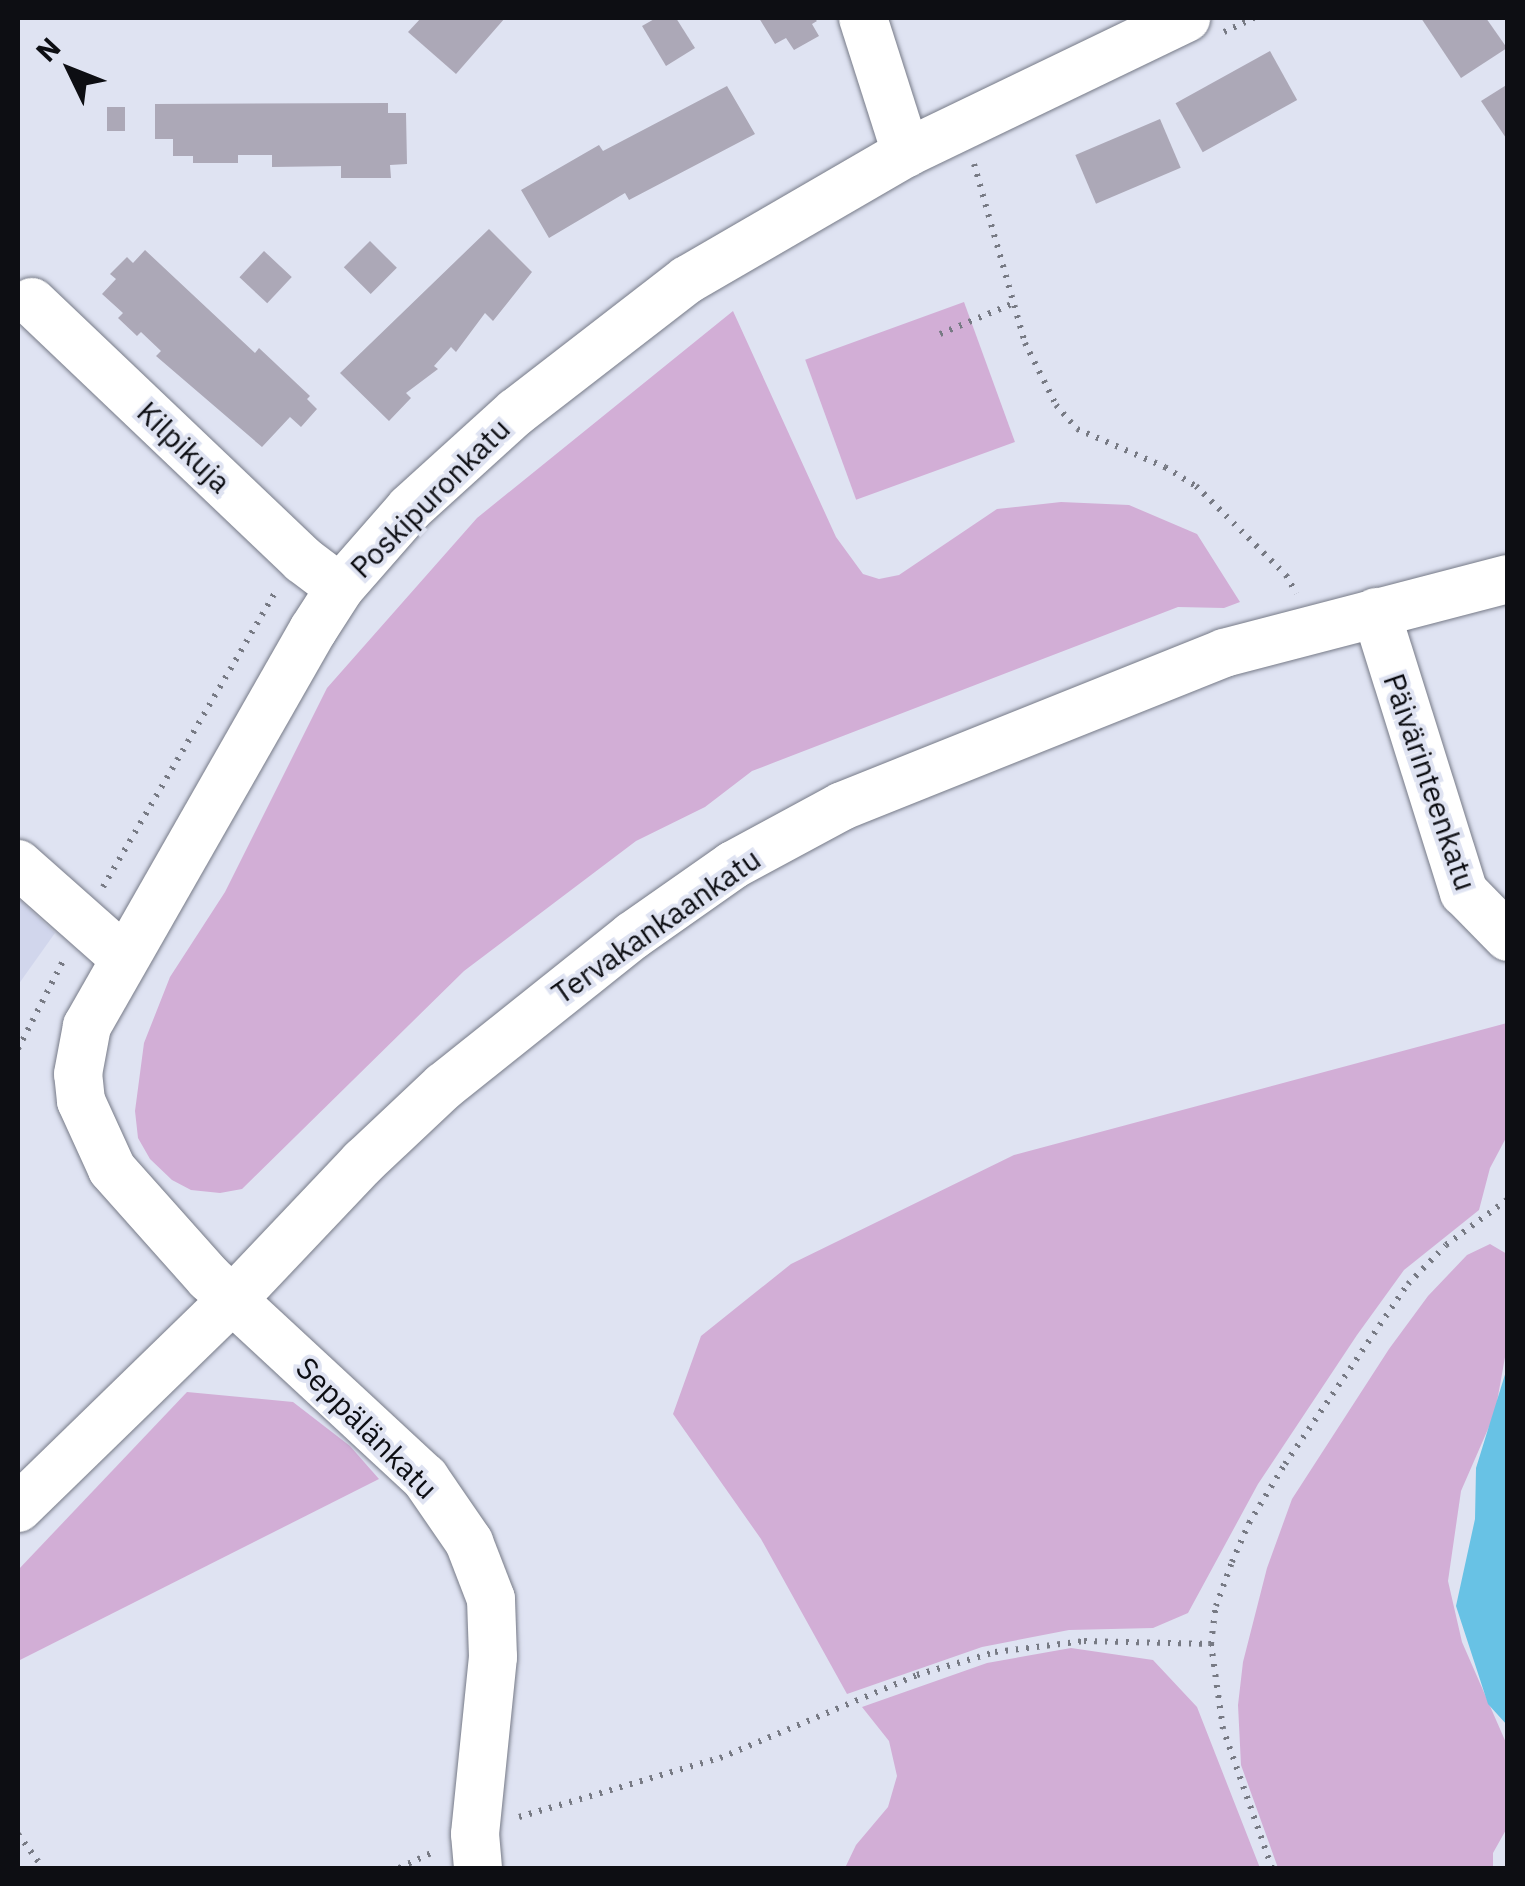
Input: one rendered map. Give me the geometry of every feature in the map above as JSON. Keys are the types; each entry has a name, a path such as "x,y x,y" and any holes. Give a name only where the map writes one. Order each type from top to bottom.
{"street":[{"path":"863,18 906,153"},
{"name":"Poskipuronkatu","path":"233,1299 145,1209 112,1169 81,1102 78,1074 87,1026 322,574 410,508 516,412 687,280 906,153 1197,29"},
{"name":"Kilpikuja","path":"32,302 322,574"},
{"name":"Tervakankaankatu","path":"18,1508 233,1299 362,1162 444,1086 632,936 733,866 842,806 1224,653 1508,579"},
{"name":"Päivärinteenkatu","path":"1376,612 1464,892 1476,910 1508,937"},
{"path":"18,864 81,925 123,957"},
{"name":"Seppälänkatu","path":"233,1299 426,1478 469,1542 491,1598 494,1658 476,1851"}],"path":[{"path":"1197,29 1254,18"},
{"path":"971,152 1038,376 1077,429 1165,467 1196,486 1286,575 1298,599"},
{"path":"940,334 1014,302"},
{"path":"18,1049 81,925 274,594 322,574"},
{"path":"1272,1868 1223,1729 1210,1644 1216,1606 1249,1523 1408,1284 1446,1245 1508,1199"},
{"path":"399,1868 476,1851 495,1824 720,1758 917,1675 995,1652 1084,1641 1210,1644"},
{"path":"18,1834 43,1868"}],"shaded area":[{"path":"964,302 1015,442 856,500 805,360"},
{"path":"733,311 836,537 863,574 879,579 899,575 997,509 1061,502 1129,505 1197,534 1240,602 1224,608 1178,607 752,771 705,807 636,841 464,971 242,1189 220,1193 191,1190 172,1180 150,1159 138,1138 135,1111 144,1043 170,977 225,892 327,688 477,518"},
{"path":"18,898 55,933 18,985"},
{"path":"1507,1023 1507,1136 1490,1168 1479,1210 1404,1270 1357,1335 1258,1484 1188,1613 1153,1628 1069,1630 982,1647 847,1694 761,1539 673,1414 701,1336 791,1264 1014,1155"},
{"path":"1490,1244 1507,1254 1507,1346 1495,1413 1461,1491 1448,1581 1462,1642 1507,1745 1507,1828 1493,1853 1493,1868 1278,1868 1241,1765 1238,1705 1243,1662 1267,1568 1292,1499 1389,1349 1428,1296 1467,1255"},
{"path":"187,1392 293,1402 350,1446 379,1479 18,1661 18,1570"},
{"path":"1071,1648 1153,1660 1197,1707 1260,1868 845,1868 856,1845 888,1807 897,1776 889,1741 862,1707 987,1663"}],"water":[{"path":"1507,1368 1508,1725 1488,1704 1456,1606 1475,1519 1476,1468"}],"building":[{"path":"421,18 505,18 456,74 408,32"},
{"path":"656,18 676,18 695,48 666,66 642,26"},
{"path":"759,18 814,18 817,21 812,24 819,36 794,50 786,38 775,44"},
{"path":"1421,18 1486,18 1507,48 1461,78"},
{"path":"1270,51 1297,100 1203,152 1176,103"},
{"path":"1508,84 1508,141 1481,101"},
{"path":"727,86 755,134 629,200 625,193 549,238 521,190 599,145 603,151"},
{"path":"388,103 388,113 406,113 407,164 390,165 391,178 341,178 341,166 272,167 272,155 238,155 238,163 193,163 193,156 173,156 173,139 155,139 155,104"},
{"path":"107,107 125,107 125,131 107,131"},
{"path":"1160,119 1181,168 1096,204 1075,155"},
{"path":"489,229 532,272 493,321 485,313 456,352 451,347 434,366 438,369 406,393 411,398 389,421 340,373"},
{"path":"370,241 397,268 371,294 344,267"},
{"path":"145,250 255,353 259,348 310,396 307,399 317,409 301,427 290,417 262,447 156,356 161,351 141,332 137,336 118,318 123,313 102,294 116,279 110,274 127,257 133,263"},
{"path":"264,251 292,277 267,303 239,277"}]}
